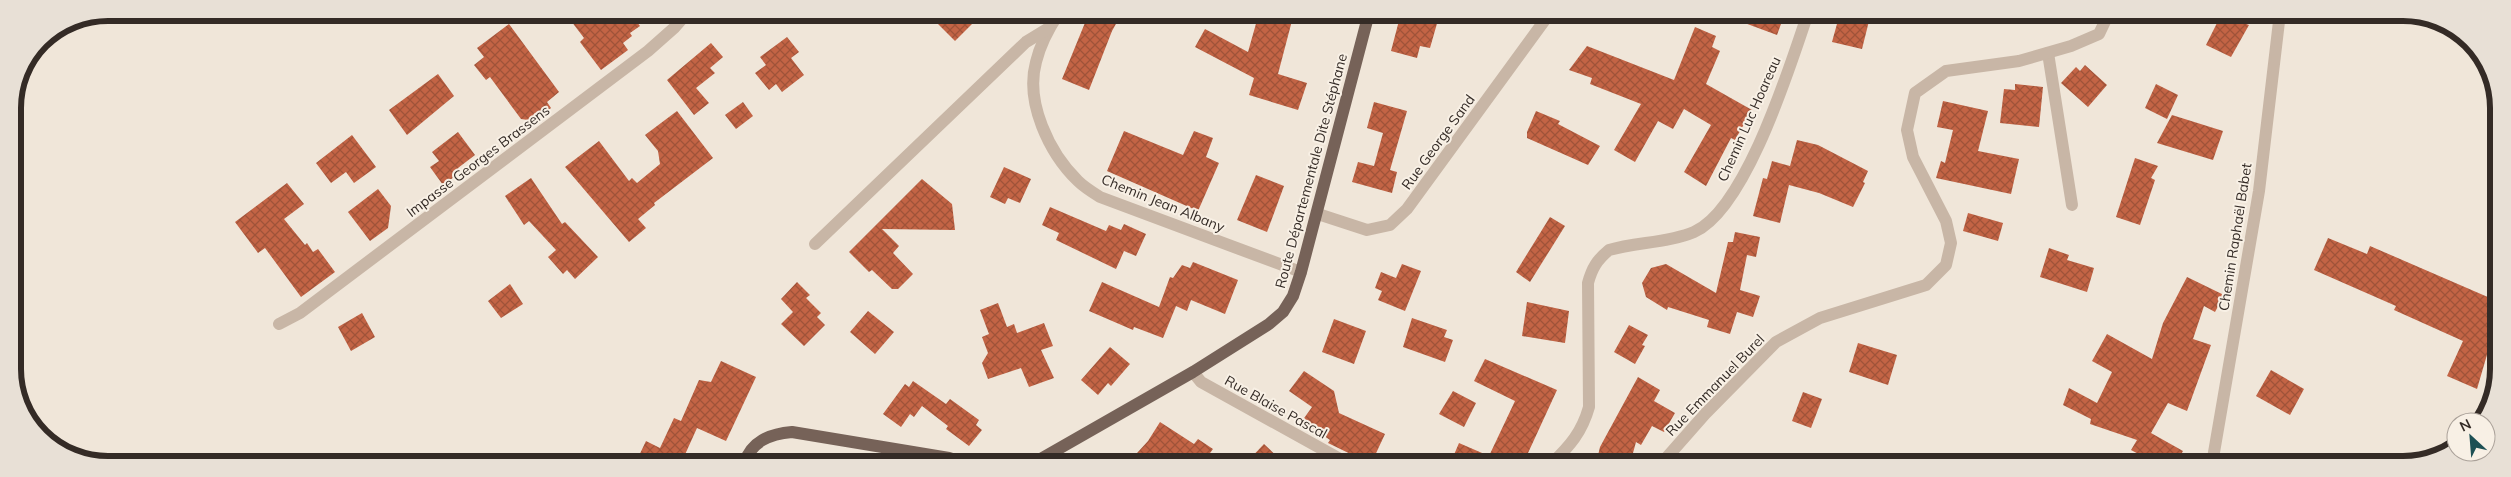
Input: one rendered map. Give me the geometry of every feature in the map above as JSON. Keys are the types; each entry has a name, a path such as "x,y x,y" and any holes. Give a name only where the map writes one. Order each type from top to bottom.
{"main road":[{"name":"Route Départementale Dite Stéphane","path":"1049,456 1193,372 1270,324 1283,312 1294,296 1318,214 1367,21"},
{"path":"747,456 759,441 773,434 792,432 938,456"}],"street":[{"name":"Impasse Georges Brassens","path":"279,324 300,314 648,51 680,21"},
{"name":"Chemin Jean Albany","path":"1054,21 1035,62 1033,90 1043,128 1061,162 1078,182 1100,197 1301,272"},
{"name":"Rue George Sand","path":"1318,214 1367,230 1390,225 1407,209 1544,21"},
{"name":"Chemin Luc Hoareau","path":"1559,456 1575,439 1584,425 1589,407 1588,283 1598,259 1608,250 1626,245 1677,237 1695,232 1710,222 1731,197 1745,172 1784,85 1805,21"},
{"name":"Rue Emmanuel Burel","path":"1668,456 1705,414 1776,342 1820,318 1926,285 1946,266 1951,244 1946,221 1913,156 1907,130 1915,92 1946,71 2019,61 2071,46 2099,34 2105,21"},
{"name":"Chemin Raphaël Babet","path":"2213,456 2259,191 2279,21"},
{"path":"815,244 1026,42 1049,28"},
{"path":"2048,52 2072,205"},
{"name":"Rue Blaise Pascal","path":"1193,372 1201,382 1335,456"}],"building":[{"path":"571,21 636,21 640,26 630,33 632,36 623,43 628,50 601,70 580,42 584,38"},
{"path":"935,21 975,21 955,41"},
{"path":"1086,21 1118,21 1089,90 1062,79"},
{"path":"1257,21 1292,21 1278,74 1307,83 1298,110 1249,95 1254,78 1195,47 1205,29 1248,52"},
{"path":"1399,21 1438,21 1430,48 1420,46 1417,58 1391,51"},
{"path":"1739,21 1782,21 1777,35"},
{"path":"1838,21 1869,21 1862,49 1832,42"},
{"path":"2218,21 2241,21 2249,25 2231,57 2206,45"},
{"path":"509,24 559,92 547,102 551,108 535,121 521,119 490,77 486,80 474,65 484,57 477,48"},
{"path":"1695,27 1716,36 1712,47 1720,51 1706,84 1752,110 1735,140 1731,138 1706,186 1684,172 1711,125 1684,109 1673,129 1658,121 1635,162 1614,150 1641,104 1590,84 1592,78 1569,70 1587,46 1674,80"},
{"path":"787,37 799,52 791,58 804,75 782,92 776,84 769,90 755,73 766,65 760,57"},
{"path":"711,43 723,57 710,68 715,73 696,88 709,103 694,115 667,80"},
{"path":"2085,65 2107,85 2088,107 2061,83 2076,67 2080,71"},
{"path":"438,74 454,96 407,135 389,110"},
{"path":"2015,84 2043,87 2039,127 2000,123 2004,89 2015,90"},
{"path":"2156,84 2178,95 2167,119 2145,108"},
{"path":"1943,101 1988,111 1978,151 2019,159 2011,194 1936,178 1941,161 1945,163 1953,130 1937,127"},
{"path":"743,102 753,116 736,129 725,115"},
{"path":"1374,102 1407,111 1390,170 1397,172 1392,193 1352,182 1358,162 1374,166 1383,133 1367,128"},
{"path":"677,111 713,158 654,203 655,205 638,219 646,228 629,242 565,167 599,141 629,181 632,178 637,183 660,164 658,151 645,135"},
{"path":"1536,111 1560,121 1558,124 1600,146 1588,165 1527,138 1527,132"},
{"path":"2172,115 2223,131 2213,160 2157,143"},
{"path":"1124,131 1183,155 1194,131 1213,138 1206,157 1219,163 1198,211 1107,171"},
{"path":"458,132 475,155 458,168 461,172 443,185 430,167 439,161 432,152"},
{"path":"352,135 376,167 354,183 346,172 331,183 316,163"},
{"path":"1797,140 1818,145 1868,171 1863,182 1865,183 1853,207 1819,193 1789,185 1780,223 1753,216 1763,178 1767,179 1772,161 1790,166"},
{"path":"2135,158 2158,166 2151,178 2155,180 2140,225 2116,217"},
{"path":"1004,167 1031,179 1020,203 1008,198 1005,204 990,197"},
{"path":"1256,175 1284,186 1267,232 1237,220"},
{"path":"531,178 562,224 565,222 598,257 575,279 567,270 563,274 548,257 556,250 529,221 524,225 505,196"},
{"path":"922,179 952,204 955,230 882,229 899,246 893,253 913,274 898,289 892,289 872,270 869,272 849,252"},
{"path":"287,183 304,204 284,219 305,245 307,243 313,252 318,249 335,272 301,297 265,248 258,253 235,222"},
{"path":"378,189 391,206 388,228 370,241 348,212"},
{"path":"1050,207 1106,231 1109,225 1121,230 1124,224 1146,234 1136,256 1124,251 1116,269 1056,240 1059,233 1042,225"},
{"path":"1968,213 2003,223 1998,241 1963,231"},
{"path":"1550,217 1565,226 1530,282 1516,272"},
{"path":"1735,232 1760,237 1756,257 1747,255 1740,290 1760,296 1753,317 1737,312 1730,334 1707,327 1709,320 1668,307 1667,310 1646,297 1642,283 1651,268 1666,264 1716,293 1728,242 1733,242"},
{"path":"2328,238 2367,254 2370,246 2490,298 2490,345 2477,389 2447,376 2463,341 2394,310 2396,306 2314,270"},
{"path":"2049,248 2069,255 2067,260 2094,268 2087,292 2040,277"},
{"path":"1193,262 1238,280 1225,314 1191,300 1187,311 1176,306 1163,338 1134,327 1133,330 1089,311 1102,282 1159,307 1170,277 1173,278 1182,265 1190,268"},
{"path":"1402,264 1421,271 1405,311 1378,300 1382,291 1375,288 1381,272 1396,278"},
{"path":"2187,277 2224,295 2215,312 2204,306 2193,339 2211,345 2187,411 2168,403 2151,433 2183,451 2180,456 2142,456 2131,450 2137,440 2090,424 2091,419 2063,405 2069,388 2097,403 2112,372 2092,361 2107,334 2152,359 2163,323"},
{"path":"797,282 810,295 806,298 821,313 817,317 825,325 804,346 781,324 793,312 781,299"},
{"path":"510,284 523,304 501,318 488,301"},
{"path":"1527,302 1569,311 1565,343 1522,336"},
{"path":"998,303 1007,327 1014,324 1017,333 1044,323 1053,346 1041,350 1054,378 1029,387 1021,368 988,379 982,363 988,353 982,337 989,334 980,310"},
{"path":"868,311 894,332 875,354 850,332"},
{"path":"362,313 375,337 351,351 338,327"},
{"path":"1412,318 1447,330 1444,337 1453,340 1445,362 1403,347"},
{"path":"1334,319 1366,331 1354,364 1322,352"},
{"path":"1629,325 1648,335 1642,345 1645,346 1635,364 1614,352"},
{"path":"1858,343 1897,355 1888,385 1849,372"},
{"path":"1110,347 1130,364 1111,386 1108,383 1098,395 1081,380"},
{"path":"1485,359 1557,390 1527,456 1489,456 1515,401 1474,381"},
{"path":"721,361 756,377 726,441 697,428 684,456 639,456 646,441 660,448 674,418 681,421 699,380 711,382"},
{"path":"2271,370 2304,389 2290,415 2256,396"},
{"path":"1304,371 1334,391 1339,413 1385,434 1375,456 1355,456 1328,443 1330,440 1302,421 1312,407 1289,391"},
{"path":"1638,377 1660,390 1654,401 1675,413 1664,432 1652,426 1641,445 1636,442 1632,456 1598,456 1600,447"},
{"path":"913,381 946,404 950,399 979,420 976,425 982,430 969,446 946,429 948,426 922,406 914,417 910,414 901,427 883,414 905,384 909,387"},
{"path":"1453,391 1476,403 1464,427 1439,414"},
{"path":"1803,392 1822,399 1811,428 1792,421"},
{"path":"1160,422 1194,444 1198,439 1213,449 1208,456 1134,456 1148,441"},
{"path":"1459,443 1489,456 1453,456"},
{"path":"1264,444 1277,456 1253,456"}]}
